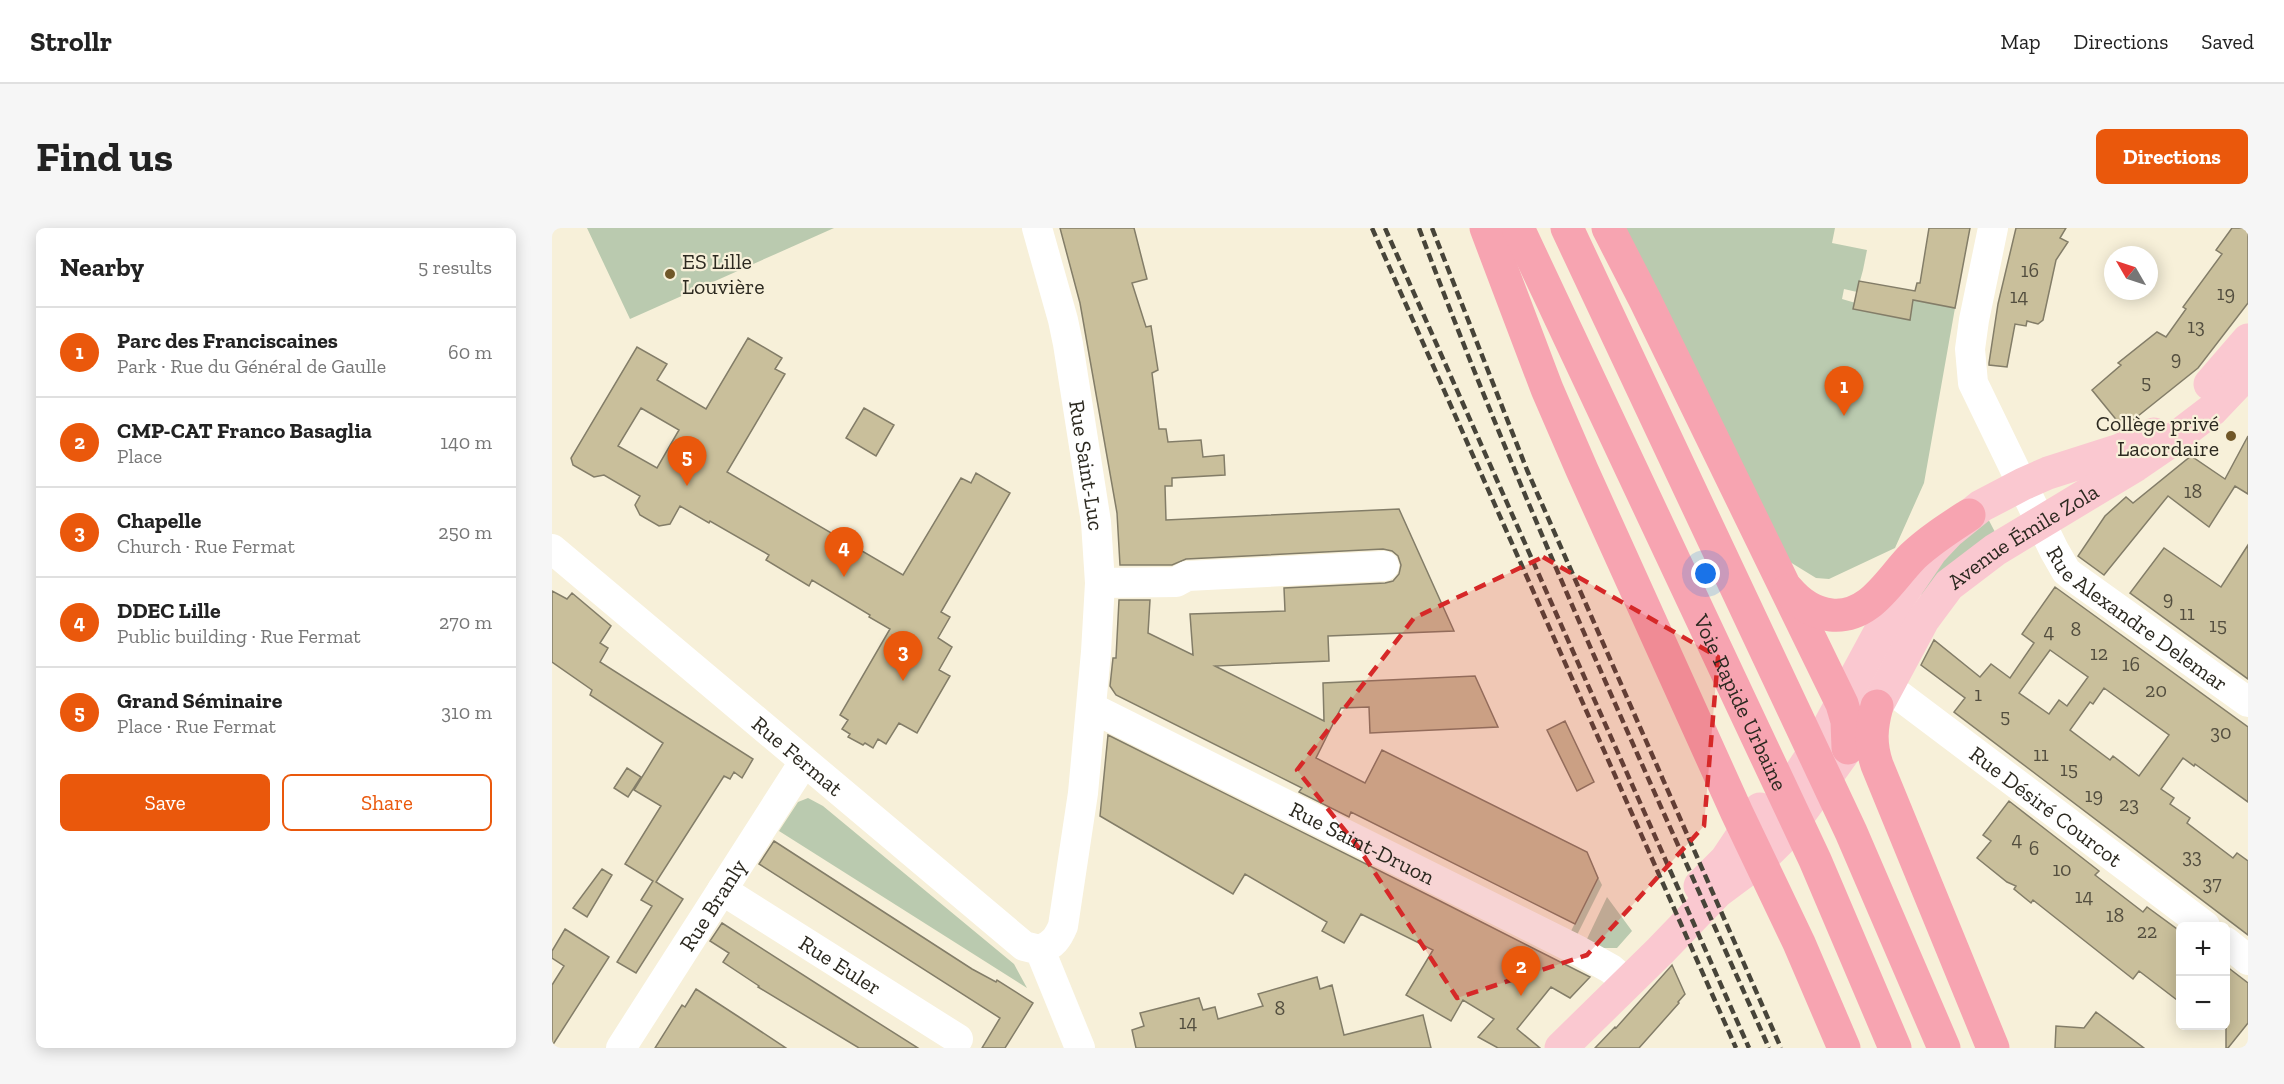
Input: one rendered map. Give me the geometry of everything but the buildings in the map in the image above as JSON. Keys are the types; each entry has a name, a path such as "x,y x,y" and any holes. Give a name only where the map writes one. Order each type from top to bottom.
{"highway":[{"path":"1486,228 1547,389 1582,470 1799,943 1844,1048"},
{"name":"Voie Rapide Urbaine","path":"1518,228 1815,860 1895,1048"},
{"name":"Voie Rapide Urbaine","path":"1567,228 1851,832 1944,1048"},
{"path":"1608,228 1787,589 1850,728 1881,773 1993,1048"},
{"path":"1787,589 1796,599 1813,610 1836,615 1854,613 1873,600 1924,546 1969,514"},
{"path":"1850,728 1872,726 1882,696"}],"main road":[{"name":"Avenue Émile Zola","path":"1776,814 1850,728 1906,587 1931,551 1969,514 2023,484 2133,444 2161,430 2195,401 2248,340"},
{"name":"Avenue Émile Zola","path":"1882,696 1923,620 1942,593 1977,562 2136,465 2181,434 2212,410 2248,372"},
{"name":"Avenue Émile Zola","path":"1882,696 1883,662 1900,615 1906,587"},
{"path":"1720,878 1726,860 1746,830 1776,814"},
{"path":"1570,1039 1720,878 1760,860 1765,829 1776,814"}],"street":[{"name":"Rue Saint-Luc","path":"1037,228 1063,320 1097,533 1111,582 1063,926 1059,937 1050,946 1040,950"},
{"name":"Rue Alexandre Delemar","path":"1993,228 1974,320 1970,367 1973,383 2054,549 2069,573 2248,702"},
{"name":"Rue Fermat","path":"554,555 1024,946 1040,950"},
{"path":"1111,582 1176,582 1187,576 1384,566"},
{"name":"Rue Désiré Courcot","path":"1882,696 2017,783 2198,922"},
{"name":"Rue Saint-Druon","path":"1092,708 1579,951 1605,965 1623,980"},
{"name":"Rue Branly","path":"621,1048 804,762"},
{"name":"Rue Euler","path":"722,890 958,1039"},
{"path":"1040,950 1080,1048"}],"highlighted area":[{"path":"1543,557 1718,657 1704,826 1587,955 1457,998 1358,847 1297,770 1414,618"}],"green space":[{"name":"ES Lille Louvière","path":"587,228 834,228 630,319"},
{"path":"1622,228 1835,228 1832,243 1867,250 1857,292 1844,289 1842,299 1910,319 1913,300 1955,308 1924,483 1895,548 1829,579 1816,578 1790,562"},
{"path":"1985,513 1995,532 1927,593 1916,596 1927,574"},
{"path":"808,798 823,806 1014,964 1027,988 779,831 798,802"},
{"path":"1598,877 1602,885 1576,937 1570,933"},
{"path":"1607,897 1632,931 1617,948 1598,948 1586,941"}],"railway":[{"path":"1372,228 1736,1048"},
{"path":"1385,228 1749,1048"},
{"path":"1419,228 1544,539 1769,1048"},
{"path":"1432,228 1527,470 1781,1048"}],"place":[{"name":"ES Lille Louvière","path":"670,274"},
{"name":"Parc des Franciscaines","path":"1844,416"},
{"name":"Collège privé Lacordaire","path":"2231,436"},
{"name":"Grand Séminaire","path":"687,486"},
{"name":"DDEC Lille","path":"844,577"},
{"name":"Chapelle","path":"903,681"},
{"name":"CMP-CAT Franco Basaglia","path":"1521,996"}]}
